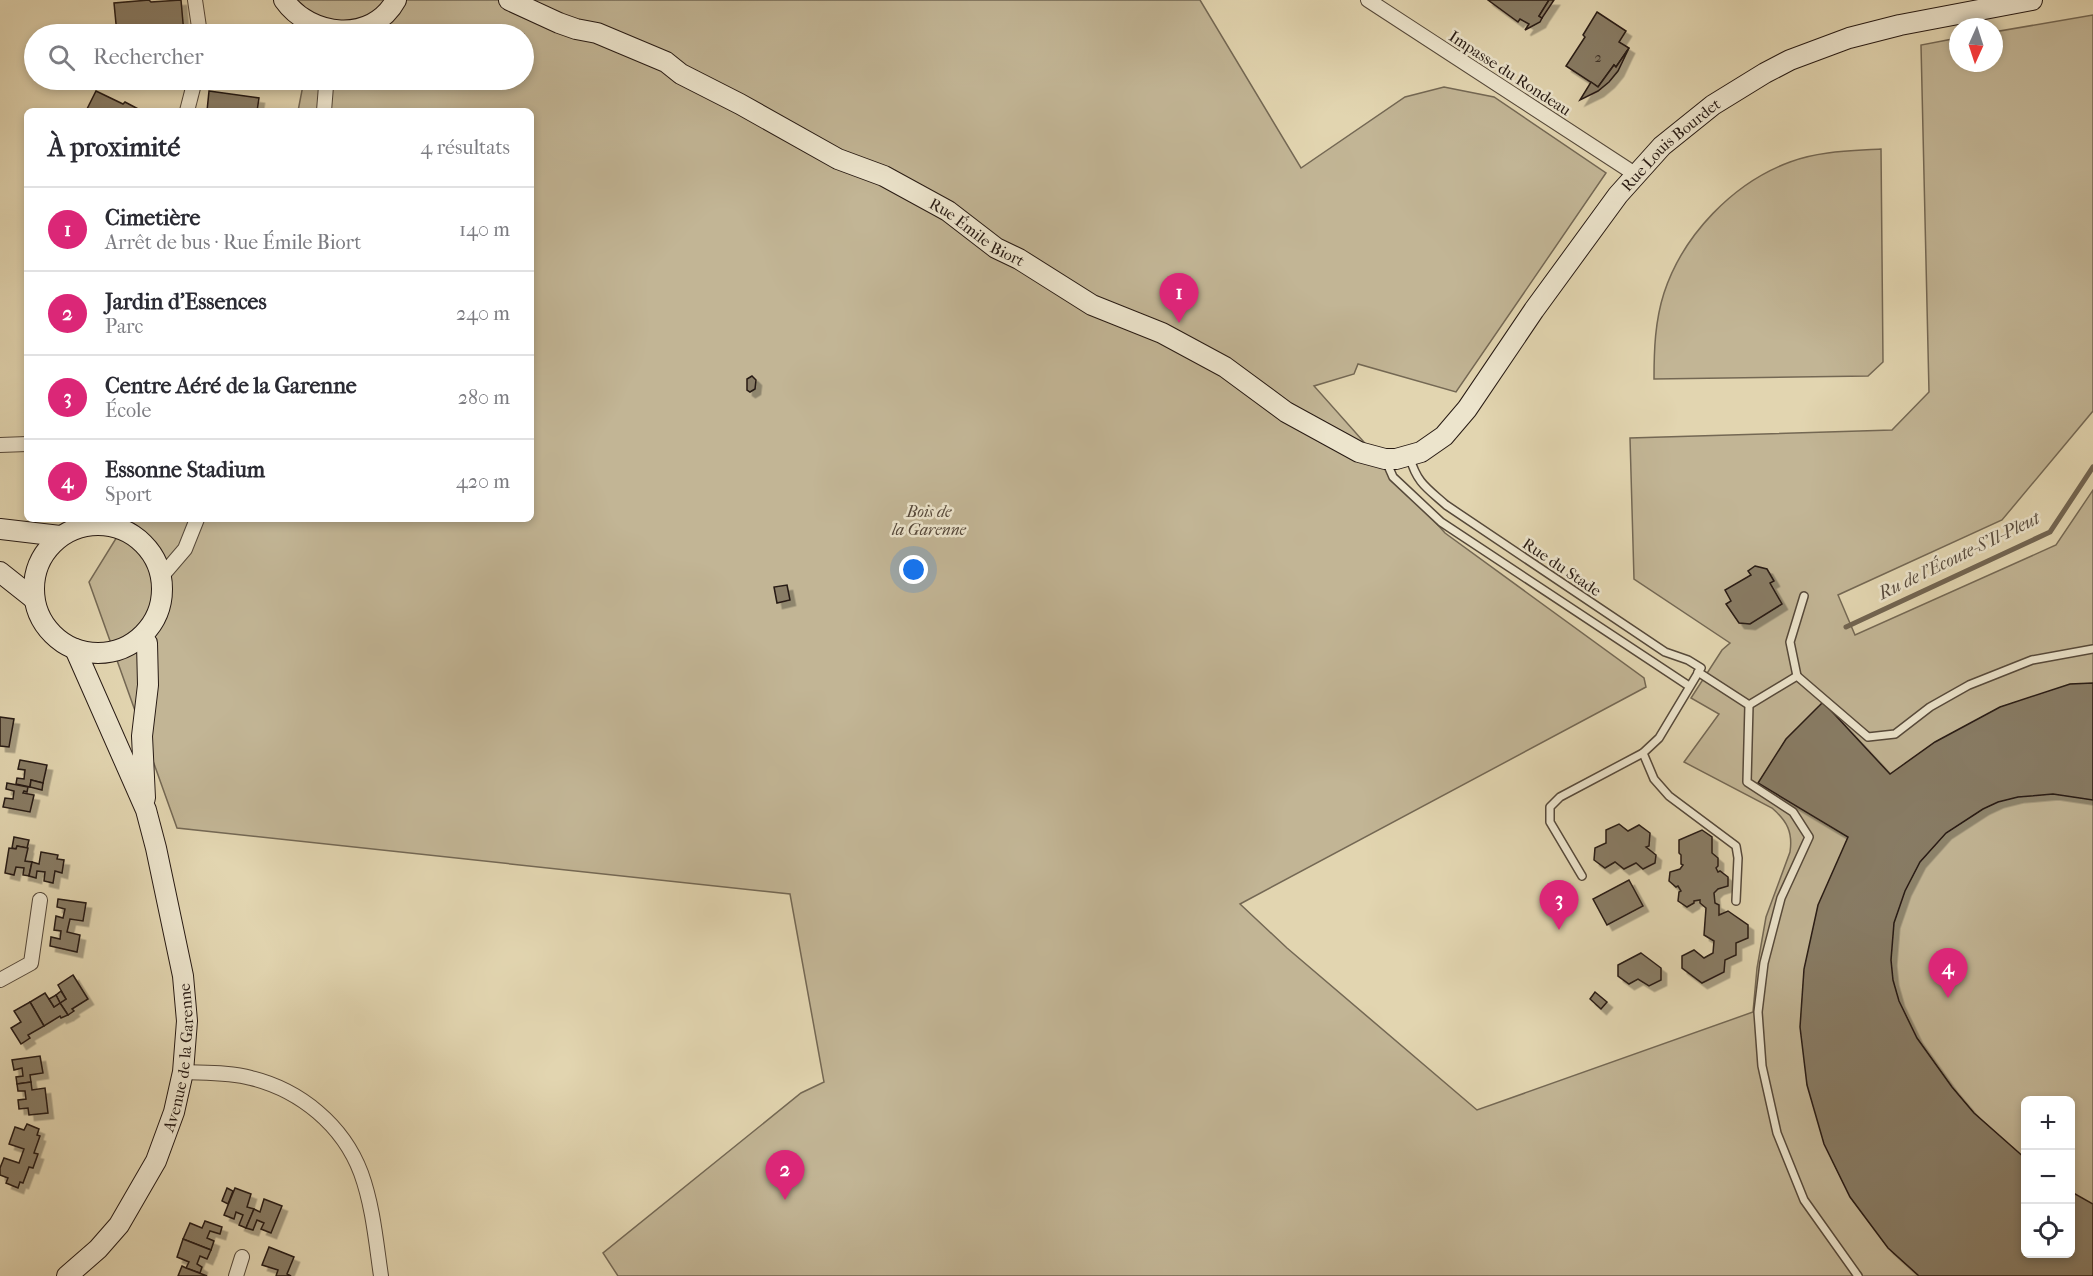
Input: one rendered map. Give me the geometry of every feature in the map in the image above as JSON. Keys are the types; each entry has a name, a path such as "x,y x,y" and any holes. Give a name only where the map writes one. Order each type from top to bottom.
{"street":[{"path":"195,0 199,24"},
{"path":"284,0 305,24"},
{"name":"Rue Émile Biort","path":"505,0 576,29 597,33 666,62 681,74 741,104 838,159 884,176 948,211 996,248 1019,259 1092,305 1162,333 1225,367 1286,412 1364,454 1385,459 1415,454"},
{"name":"Impasse du Rondeau","path":"1368,0 1635,174"},
{"name":"Rue Louis Bourdet","path":"1415,454 1444,436 1467,409 1534,310 1635,174 1662,146 1713,105 1765,72 1790,60 1877,30 2032,0"},
{"path":"369,24 397,1"},
{"path":"188,108 192,90"},
{"path":"324,108 326,90"},
{"path":"0,445 24,444"},
{"path":"107,522 141,541 154,557 161,577 162,593 159,609 152,624 141,637 126,647 110,652 92,653 75,649 60,641 48,630 39,615 34,599 34,581 38,564 47,549 60,536 81,527 107,522"},
{"path":"161,577 185,549 196,522"},
{"path":"0,529 60,536"},
{"path":"0,572 34,599"},
{"path":"141,637 147,643 148,686 142,736 146,810"},
{"path":"75,649 146,810"},
{"name":"Avenue de la Garenne","path":"67,1276 98,1250 119,1225 146,1179 156,1161 174,1112 183,1072 187,1021 183,976 146,810"},
{"path":"0,980 31,963 40,900"},
{"path":"183,1072 239,1076 266,1082 284,1089 312,1106 333,1126 351,1149 361,1173 371,1210 381,1276"},
{"path":"236,1276 242,1257"}],"lane":[{"name":"Rue du Stade","path":"1415,454 1414,475 1446,505 1665,652 1688,660 1701,668 1698,672"},
{"name":"Rue du Stade","path":"1385,459 1393,477 1441,522 1689,686"},
{"path":"1804,596 1790,642 1797,676 1868,737 1895,734 1930,707 1969,685 2000,672 2032,660 2093,649"},
{"path":"1582,876 1550,822 1550,807 1560,796 1643,753 1659,738 1698,672 1749,705"},
{"path":"1749,705 1797,676"},
{"path":"1749,705 1747,782 1793,812 1809,837 1781,898 1764,963 1758,1012 1762,1066 1777,1133 1804,1200 1858,1276"},
{"path":"1643,753 1654,779 1670,796 1736,846 1738,858 1736,901"}],"green space":[{"name":"Bois de la Garenne","path":"294,0 1200,0 1301,168 1405,97 1444,87 1494,97 1606,173 1456,392 1358,364 1354,374 1314,386 1445,533 1644,678 1646,687 1240,904 1287,948 1477,1110 1753,1012 1757,968 1766,917 1790,852 1791,839 1788,827 1772,808 1684,762 1719,714 1691,698 1722,650 1730,643 1634,579 1630,438 1892,430 1929,392 1921,45 1949,40 1949,72 2003,72 2003,30 2093,15 2093,411 2002,520 1838,595 1855,635 2056,545 2093,490 2093,1276 618,1276 603,1253 801,1093 824,1082 790,894 177,828 89,582 126,522 534,522 534,108 299,108 302,90 534,90 534,24 324,24"},
{"path":"1881,149 1883,362 1868,376 1654,379 1656,336 1664,293 1684,251 1713,214 1749,183 1790,162 1824,154"}],"building":[{"path":"181,0 183,24 116,24 114,3"},
{"path":"1488,0 1549,0 1539,16 1542,18 1540,22 1525,30 1529,24 1520,19 1518,22"},
{"path":"1549,0 1554,0 1542,18 1539,16"},
{"path":"1597,12 1626,31 1619,42 1629,48 1598,87 1566,66 1585,37 1583,35"},
{"path":"1629,48 1618,71 1609,82 1598,91 1580,100 1591,82 1598,87"},
{"path":"96,91 136,108 88,108"},
{"path":"209,91 259,98 257,108 207,108"},
{"path":"752,376 756,380 755,389 750,392 747,390 747,379"},
{"path":"1755,566 1767,569 1774,581 1770,583 1782,604 1750,624 1739,623 1726,604 1731,601 1725,590 1751,575 1748,571"},
{"path":"787,585 790,600 777,603 774,587"},
{"path":"2093,683 2093,800 2053,794 2018,797 1983,809 1946,833 1920,862 1905,891 1894,923 1891,960 1893,980 1899,1001 1917,1038 1974,1113 2021,1155 2021,1258 2075,1258 2075,1194 2093,1204 2093,1276 1919,1276 1888,1248 1850,1197 1824,1144 1807,1085 1800,1027 1804,969 1818,905 1848,837 1758,783 1786,739 1823,702 1890,774 1935,742 2000,707 2070,684"},
{"path":"0,717 14,719 9,747 0,746"},
{"path":"20,760 47,765 43,783 31,780 30,787 16,784 17,778 24,779 25,770 18,769"},
{"path":"31,780 43,783 42,790 30,787"},
{"path":"7,783 28,787 27,792 23,793 34,795 30,812 3,807 5,798 13,799 14,791 6,789"},
{"path":"1619,824 1628,831 1639,825 1650,833 1649,846 1646,847 1656,855 1655,863 1643,869 1636,863 1624,869 1615,862 1605,868 1594,860 1595,848 1606,843 1606,830"},
{"path":"1702,830 1712,837 1712,853 1718,858 1716,868 1718,872 1728,877 1728,886 1714,893 1715,903 1719,905 1719,915 1728,911 1748,925 1748,938 1736,943 1736,955 1725,960 1724,972 1702,983 1682,968 1682,956 1694,950 1704,958 1713,953 1714,941 1704,935 1706,908 1700,900 1694,901 1687,907 1678,901 1681,891 1678,886 1676,887 1669,881 1670,872 1680,869 1683,865 1679,853 1679,840"},
{"path":"14,837 29,840 27,848 17,846 16,849 12,848"},
{"path":"17,846 28,848 25,861 32,862 29,876 23,875 24,868 16,867 14,875 5,873 9,848 16,849"},
{"path":"41,852 58,855 57,859 64,860 62,873 55,871 53,883 44,881 45,872 37,871 36,878 29,876 32,862 39,864"},
{"path":"1629,880 1643,906 1607,925 1593,899"},
{"path":"58,899 86,903 83,921 70,919 67,932 80,935 77,952 50,946 51,937 60,939 61,931 54,930 56,916 63,918 65,909 57,907"},
{"path":"1641,953 1661,968 1661,980 1649,986 1638,979 1629,984 1618,976 1618,965"},
{"path":"73,975 88,999 72,1009 74,1011 68,1015 60,1003 66,999 58,985"},
{"path":"61,991 66,999 60,1003 56,995"},
{"path":"1595,992 1607,1002 1601,1009 1590,999"},
{"path":"45,993 54,1007 60,1003 68,1015 61,1018 60,1016 44,1026 30,1002"},
{"path":"56,995 60,1003 54,1007 49,999"},
{"path":"30,1002 44,1026 28,1035 30,1038 21,1044 11,1028 21,1022 14,1011"},
{"path":"40,1056 43,1073 30,1075 31,1082 17,1084 16,1077 23,1076 22,1068 14,1070 12,1060"},
{"path":"31,1082 32,1090 45,1088 48,1113 29,1115 28,1108 19,1109 18,1100 26,1099 25,1091 18,1091 17,1084"},
{"path":"27,1124 39,1129 37,1135 40,1136 34,1153 38,1154 33,1168 29,1167 23,1183 20,1182 18,1188 6,1183 8,1178 0,1175 0,1168 4,1158 19,1163 24,1149 9,1144 15,1127 24,1130"},
{"path":"227,1188 233,1191 228,1204 222,1201"},
{"path":"235,1188 251,1194 247,1207 254,1209 246,1228 239,1225 243,1215 236,1212 234,1219 224,1215"},
{"path":"264,1199 282,1206 271,1233 261,1229 264,1223 257,1220 253,1230 246,1228 254,1209 260,1212"},
{"path":"205,1221 222,1227 220,1234 210,1231 207,1238 214,1241 211,1250 183,1239 190,1223 202,1228"},
{"path":"183,1239 211,1250 207,1259 200,1256 197,1264 202,1267 200,1273 186,1268 189,1262 177,1257"},
{"path":"269,1247 294,1257 287,1274 291,1276 276,1276 278,1270 262,1265"},
{"path":"182,1266 186,1268 207,1276 178,1276"}],"waterway":[{"name":"Ru de l'Écoute-S'Il-Pleut","path":"1846,627 2050,532 2093,467"}],"place":[{"name":"Cimetière","path":"1179,323"},
{"name":"Centre Aéré de la Garenne","path":"1559,930"},
{"name":"Essonne Stadium","path":"1948,998"},
{"name":"Jardin d'Essences","path":"785,1200"}]}
